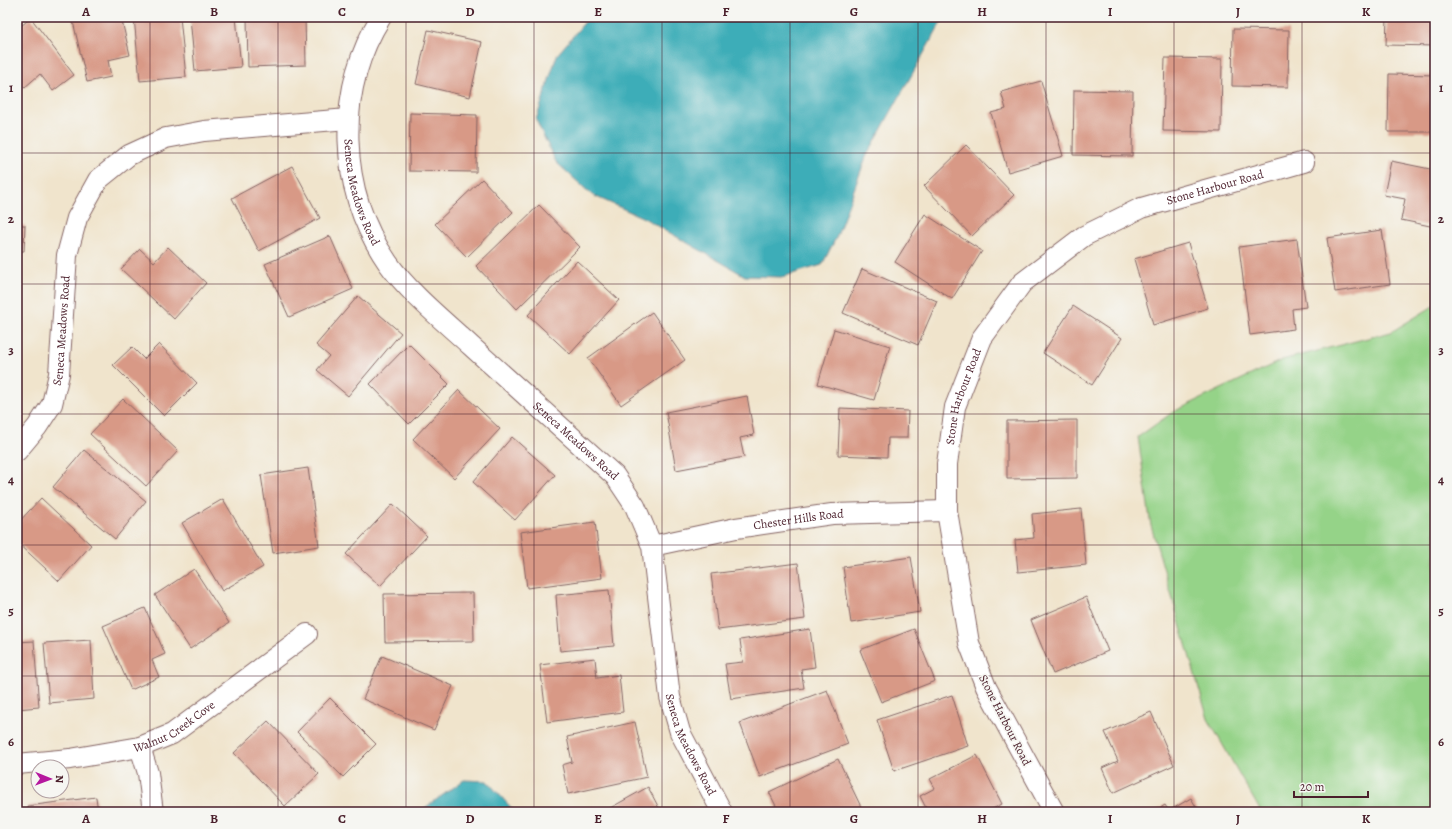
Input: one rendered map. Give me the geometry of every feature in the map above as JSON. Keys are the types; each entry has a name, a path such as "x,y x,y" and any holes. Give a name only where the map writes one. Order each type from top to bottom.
{"street":[{"name":"Seneca Meadows Road","path":"381,17 373,31 356,73 348,119 351,173 364,221 388,263 422,302 615,476 635,506 652,546 670,697 680,732 722,812"},
{"name":"Seneca Meadows Road","path":"17,451 37,427 52,404 59,374 67,256 78,218 98,180 129,155 166,138 204,131 348,119"},
{"name":"Stone Harbour Road","path":"1054,812 986,687 969,643 947,511 948,464 955,407 982,338 1022,283 1084,236 1142,208 1304,162"},
{"name":"Chester Hills Road","path":"652,546 736,528 832,514 947,511"},
{"name":"Walnut Creek Cove","path":"17,764 70,759 140,747 172,734 307,634"},
{"path":"140,747 148,773 153,812"}],"green space":[{"path":"1435,305 1435,812 1261,812 1208,719 1151,526 1138,437 1173,412 1282,360 1391,332"}],"water":[{"path":"589,17 944,17 866,157 837,236 822,265 782,277 745,276 644,218 592,195 556,162 536,120 557,55"},
{"path":"464,780 487,781 515,812 419,812"}],"building":[{"path":"72,17 121,17 130,55 108,60 111,77 87,82"},
{"path":"134,17 180,17 186,77 140,81"},
{"path":"190,17 236,17 241,67 195,71"},
{"path":"247,17 305,17 306,65 248,67"},
{"path":"1387,17 1435,17 1435,46 1386,45"},
{"path":"31,18 74,75 53,91 40,74 24,88 17,79 17,29"},
{"path":"1233,29 1289,30 1288,87 1232,86"},
{"path":"428,30 482,42 470,97 416,84"},
{"path":"1165,58 1222,59 1221,132 1163,131"},
{"path":"1389,74 1435,75 1435,132 1388,132"},
{"path":"1041,81 1063,156 1008,172 991,113 1006,109 1001,92"},
{"path":"1074,90 1133,91 1132,156 1073,155"},
{"path":"410,113 477,115 476,172 409,171"},
{"path":"966,145 1014,195 972,236 924,186"},
{"path":"1391,161 1435,170 1435,227 1401,220 1405,199 1384,195"},
{"path":"292,166 320,218 259,251 232,198"},
{"path":"482,179 513,212 467,257 435,224"},
{"path":"539,205 580,247 517,309 476,266"},
{"path":"925,214 982,251 952,299 895,262"},
{"path":"17,225 25,225 24,251 17,251"},
{"path":"1382,230 1390,284 1335,292 1327,238"},
{"path":"330,236 353,289 289,317 265,264"},
{"path":"1297,239 1306,307 1292,309 1294,329 1250,335 1239,247"},
{"path":"1188,243 1208,308 1153,325 1134,259"},
{"path":"168,247 206,283 174,319 121,269 140,249 154,262"},
{"path":"577,261 619,300 570,354 528,315"},
{"path":"17,265 19,265 19,309 17,309"},
{"path":"862,269 937,301 918,345 843,313"},
{"path":"358,296 401,333 348,396 317,370 329,356 316,345"},
{"path":"1073,306 1122,338 1092,385 1043,353"},
{"path":"652,312 685,360 621,405 588,358"},
{"path":"834,329 890,346 874,400 818,384"},
{"path":"159,344 197,383 164,416 113,365 132,347 144,359"},
{"path":"409,344 449,384 409,424 370,384"},
{"path":"459,390 500,429 454,478 413,439"},
{"path":"747,396 754,435 740,438 744,457 676,470 666,412"},
{"path":"123,399 178,451 146,486 90,434"},
{"path":"840,408 908,411 907,438 888,438 887,457 838,455"},
{"path":"1077,420 1077,478 1007,479 1007,421"},
{"path":"512,437 555,475 515,520 473,482"},
{"path":"84,450 146,501 115,539 53,487"},
{"path":"308,468 319,546 273,553 261,475"},
{"path":"41,498 91,545 59,581 17,542 17,524"},
{"path":"223,499 263,567 222,591 182,523"},
{"path":"393,504 427,536 380,586 346,554"},
{"path":"1081,509 1086,565 1018,572 1015,540 1034,538 1032,514"},
{"path":"595,522 602,578 527,588 520,532"},
{"path":"911,557 920,612 851,623 843,567"},
{"path":"798,563 805,619 718,630 711,574"},
{"path":"194,569 229,623 190,649 155,595"},
{"path":"609,590 614,646 560,651 556,595"},
{"path":"473,593 474,641 385,642 384,594"},
{"path":"1086,597 1108,651 1053,674 1031,620"},
{"path":"145,608 165,654 152,660 159,677 131,690 103,626"},
{"path":"810,629 815,667 801,669 804,688 731,699 725,664 743,662 740,640"},
{"path":"914,629 935,681 881,702 860,650"},
{"path":"91,640 94,699 49,703 44,643"},
{"path":"34,641 39,707 17,709 17,642"},
{"path":"382,656 453,686 434,730 363,699"},
{"path":"595,658 597,678 619,675 623,712 547,722 540,665"},
{"path":"827,690 848,744 760,777 740,723"},
{"path":"952,695 968,746 894,771 877,720"},
{"path":"330,698 376,744 343,777 297,732"},
{"path":"1151,712 1174,765 1113,793 1102,768 1118,761 1105,732"},
{"path":"268,721 319,774 285,806 234,753"},
{"path":"635,722 647,777 568,794 562,765 572,762 567,737"},
{"path":"977,755 1002,804 987,812 928,812 920,796 935,788 930,779"},
{"path":"838,759 863,811 779,812 769,792"},
{"path":"648,787 661,812 603,812"},
{"path":"96,797 98,812 29,812 28,806"},
{"path":"1191,798 1199,812 1154,812 1165,805 1169,811"}]}
